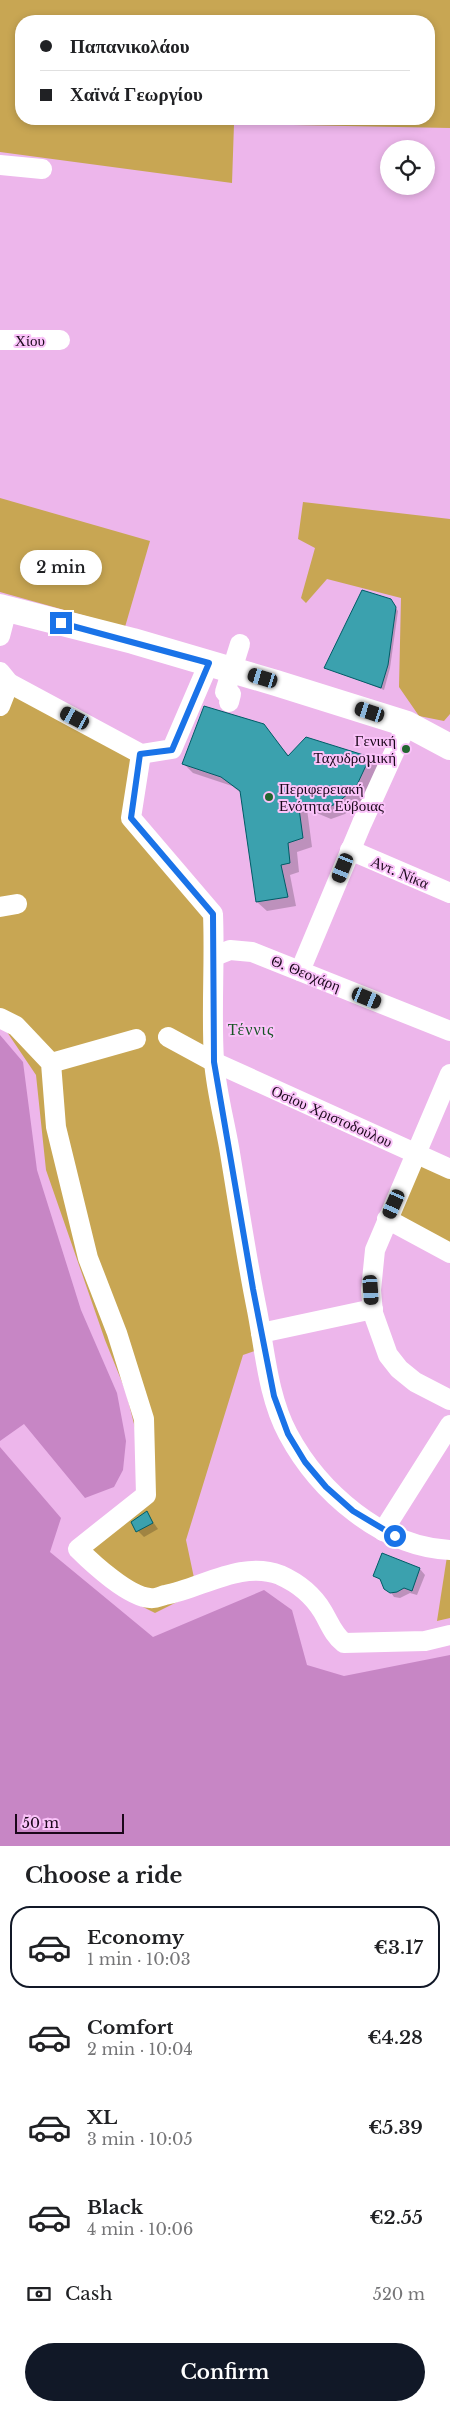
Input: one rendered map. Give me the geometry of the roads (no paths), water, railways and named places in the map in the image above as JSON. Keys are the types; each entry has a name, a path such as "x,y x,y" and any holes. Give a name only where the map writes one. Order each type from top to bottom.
{"main road":[{"path":"4,608 209,663 407,724 449,745"}],"street":[{"path":"0,165 42,169"},
{"name":"Χίου","path":"0,340 60,340"},
{"path":"0,636 4,608"},
{"path":"229,702 231,694 225,692 240,644"},
{"path":"0,706 5,678 140,754 172,750 209,663"},
{"path":"300,971 350,850 407,724"},
{"path":"140,754 131,818 213,914 215,956 214,1062 261,1333 274,1396 288,1434 305,1462 326,1487 353,1511 383,1530 431,1549 450,1550"},
{"name":"Αντ. Νίκα","path":"350,850 450,893"},
{"name":"Θ. Θεοχάρη","path":"215,956 230,950 245,950 450,1031"},
{"path":"0,1018 16,1026 50,1063 56,1127 88,1258 132,1375 144,1419 146,1495 78,1550 122,1586 150,1598 178,1593 215,1578 250,1571 278,1574 297,1584 312,1596 335,1636 344,1643 425,1641 450,1635"},
{"name":"Οσίου Χριστοδούλου","path":"168,1037 214,1062 450,1169"},
{"path":"50,1063 136,1039"},
{"path":"450,1074 387,1219 376,1250 371,1290 373,1310 380,1336 388,1355 399,1369 415,1382 450,1400"},
{"path":"387,1219 450,1253"},
{"path":"261,1333 373,1310"},
{"path":"383,1530 450,1425"}],"place":[{"name":"Γενική Ταχυδρομική","path":"406,749"},
{"name":"Περιφερειακή Ενότητα Εύβοιας","path":"269,797"}],"district":[{"name":"Τέννις","path":"251,1029"}]}
